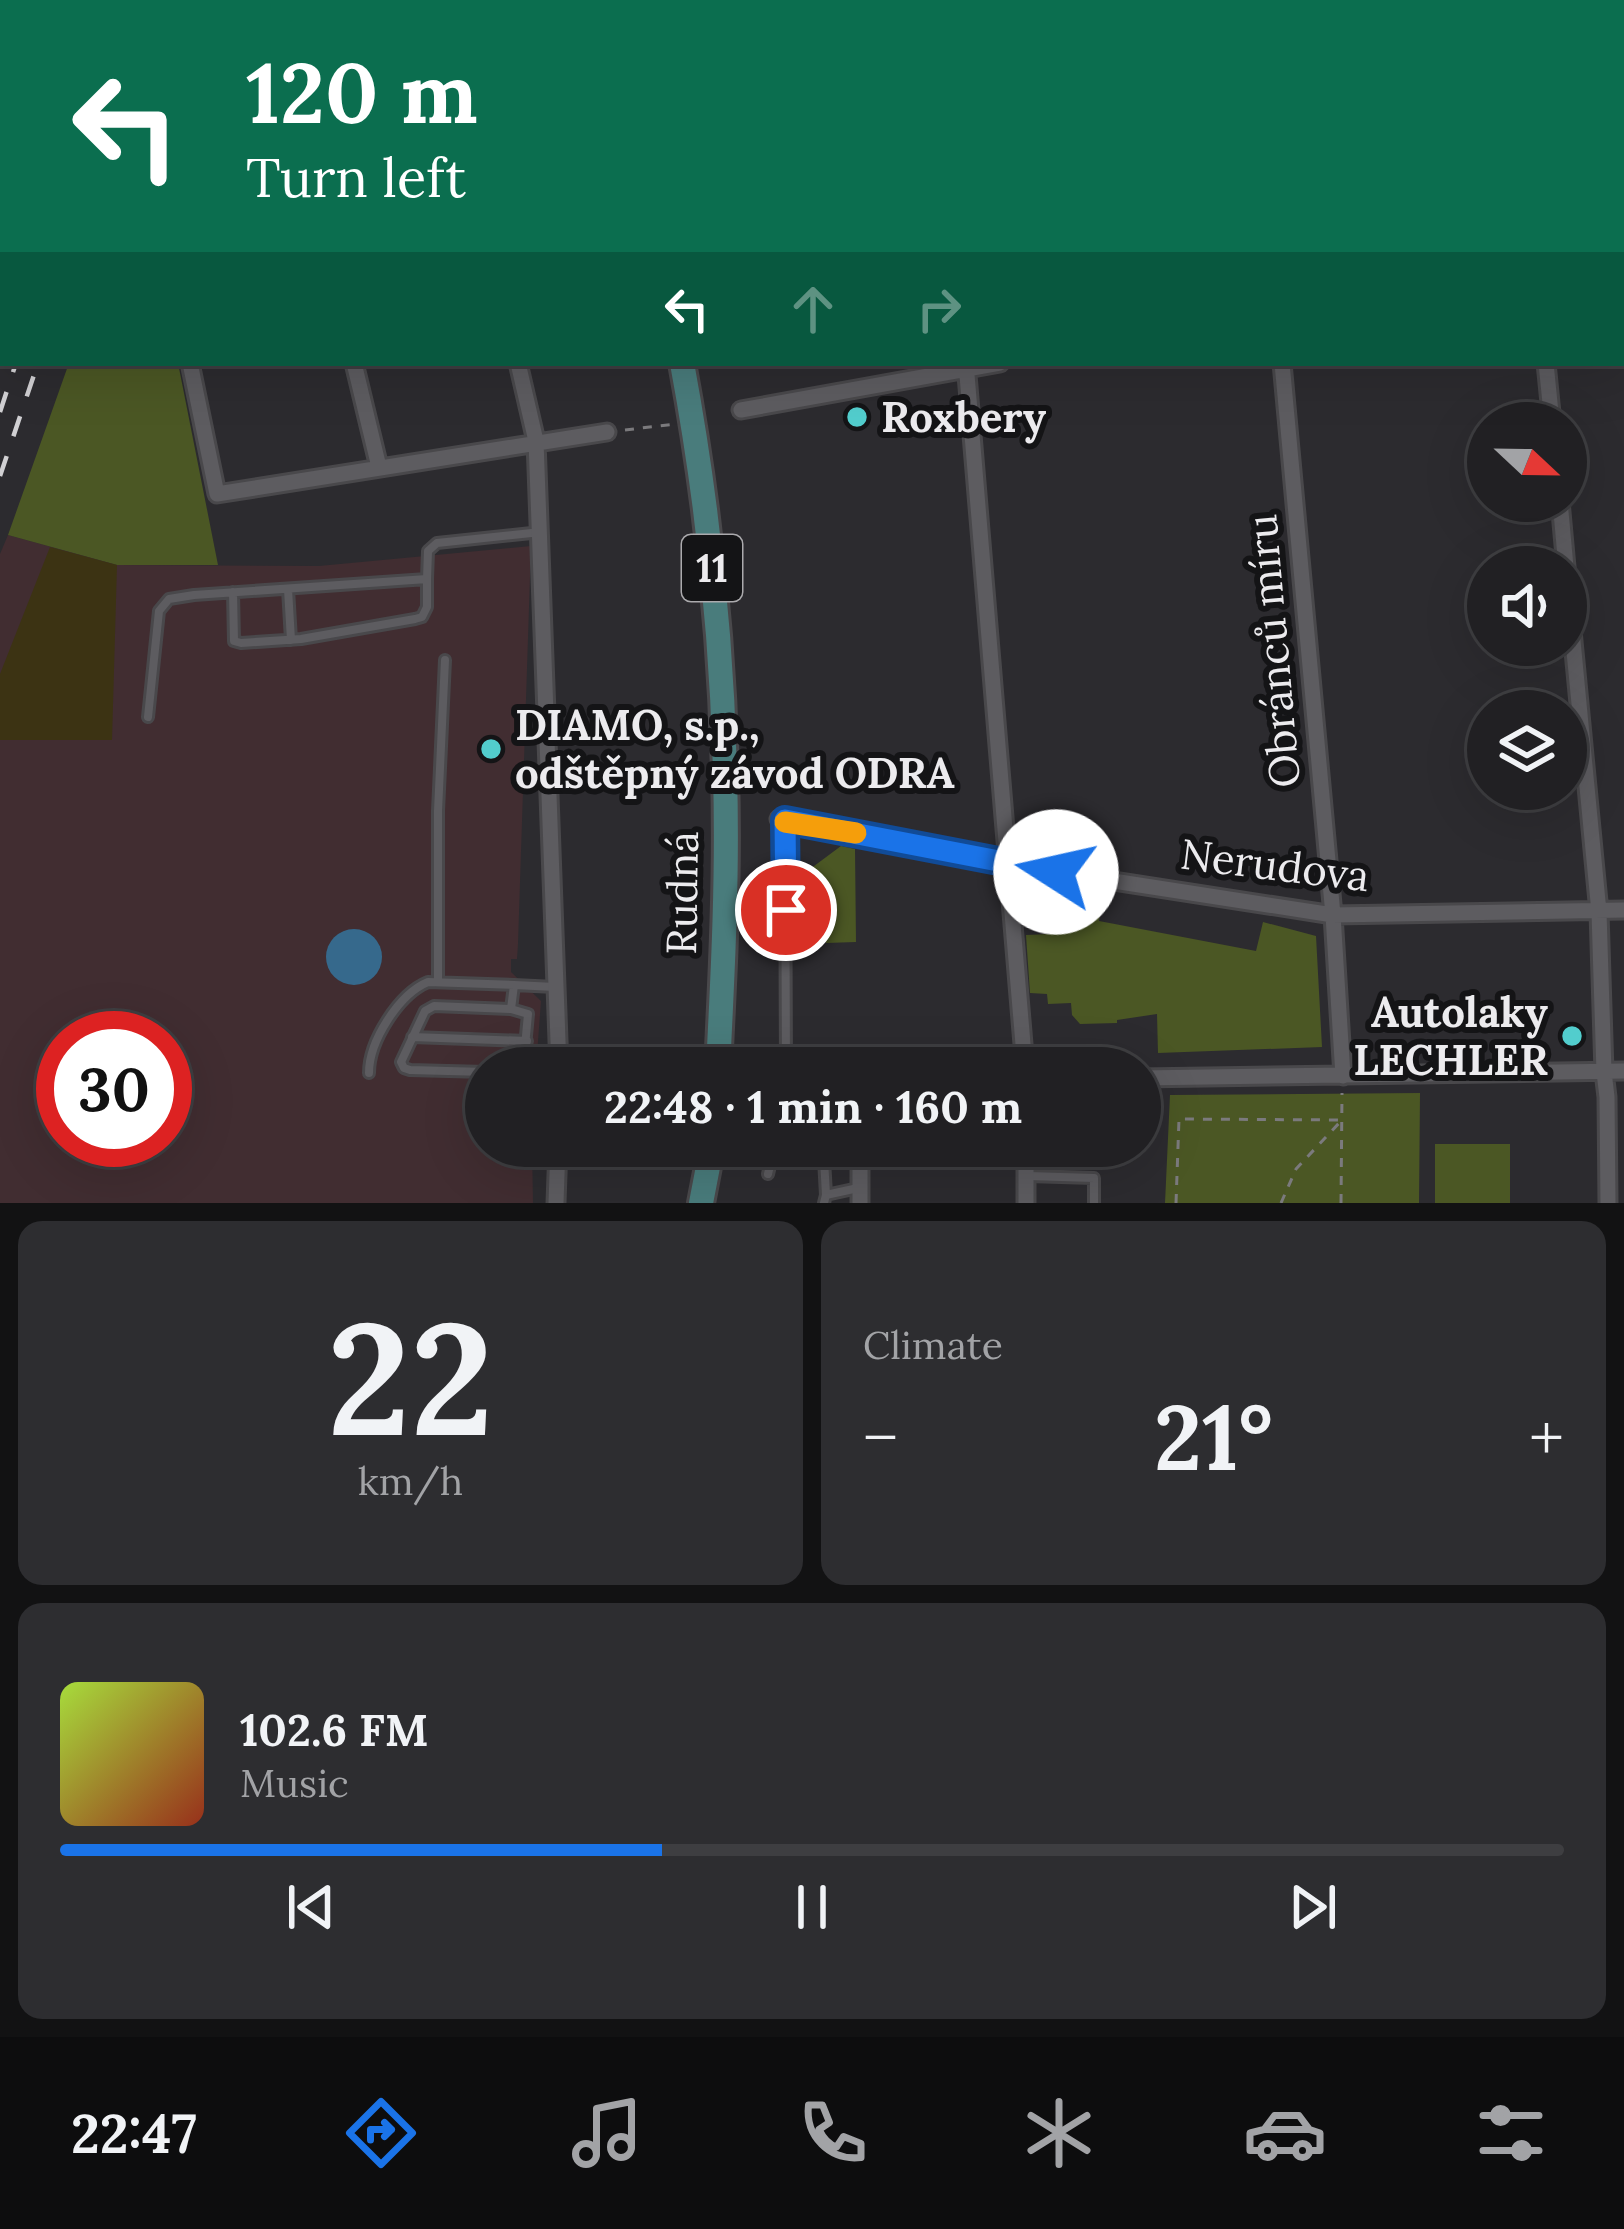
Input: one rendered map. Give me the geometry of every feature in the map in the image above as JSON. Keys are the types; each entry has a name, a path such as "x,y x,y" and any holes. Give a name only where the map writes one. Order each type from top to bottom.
{"main road":[{"name":"Rudná","path":"682,366 711,556 722,697 725,917 719,1047"},
{"path":"701,1203 708,1167"}],"street":[{"path":"191,366 217,494 607,431"},
{"path":"355,366 379,467"},
{"path":"519,366 536,441 558,1047"},
{"path":"741,410 966,366 1023,1047"},
{"name":"Obránců míru","path":"1282,366 1333,915 1343,1084"},
{"path":"1546,366 1550,402"},
{"path":"1575,666 1599,912 1608,1203"},
{"name":"Nerudova","path":"782,820 1010,865 1333,915 1624,910"},
{"path":"1161,1079 1343,1084 1624,1071"},
{"path":"556,1203 557,1167"},
{"path":"1026,1203 1027,1167"}],"lane":[{"path":"233,592 234,641 242,643 291,640 422,617 427,607 431,545 541,532"},
{"path":"148,717 159,610 169,599 427,579"},
{"path":"288,589 291,640"},
{"path":"438,982 438,811 445,660"},
{"path":"782,820 786,1047"},
{"path":"369,1072 372,1047 416,987 438,982 556,987"},
{"path":"511,1009 514,985"},
{"path":"465,1071 404,1068 400,1062 425,1011 434,1006 528,1014 525,1047"},
{"path":"412,1037 526,1041"},
{"path":"767,1174 774,1149 824,1160 825,1199 861,1195"},
{"path":"1027,1176 1094,1178 1094,1203"}],"path":[{"path":"1341,1203 1343,1084"},
{"path":"1176,1203 1179,1119 1342,1120"},
{"path":"1281,1203 1296,1169 1342,1120"}],"shaded area":[{"path":"8,535 117,565 319,566 531,546 518,944 511,972 541,1001 538,1047 465,1047 465,1167 532,1167 533,1203 0,1203 0,554"}],"green space":[{"path":"68,366 179,366 218,565 117,565 8,535"},
{"path":"841,846 855,849 856,942 826,943 826,927 804,916 806,872"},
{"path":"1057,888 1103,895 1099,921 1256,951 1263,922 1316,936 1322,1047 1161,1053 1157,1014 1117,1023 1080,1024 1072,1015 1071,1003 1048,1004 1047,994 1030,993 1026,935 1050,934 1050,909 1055,910"},
{"path":"1420,1093 1419,1203 1165,1203 1170,1095"},
{"path":"1435,1144 1510,1144 1510,1203 1435,1203"}],"sand":[{"path":"50,547 117,565 112,740 0,740 0,674"}],"water":[{"path":"354,929 374,937 382,957 374,977 354,985 334,977 326,957 334,937"}],"railway":[{"path":"0,412 15,366"},
{"path":"0,476 37,366"}],"slow traffic":[{"path":"785,822 856,833"}],"place":[{"name":"Roxbery","path":"857,417"},
{"name":"DIAMO, s.p., odštěpný závod ODRA","path":"491,749"},
{"name":"Autolaky LECHLER","path":"1572,1036"}],"route":[{"path":"786,910 785,820 1056,872"}]}
